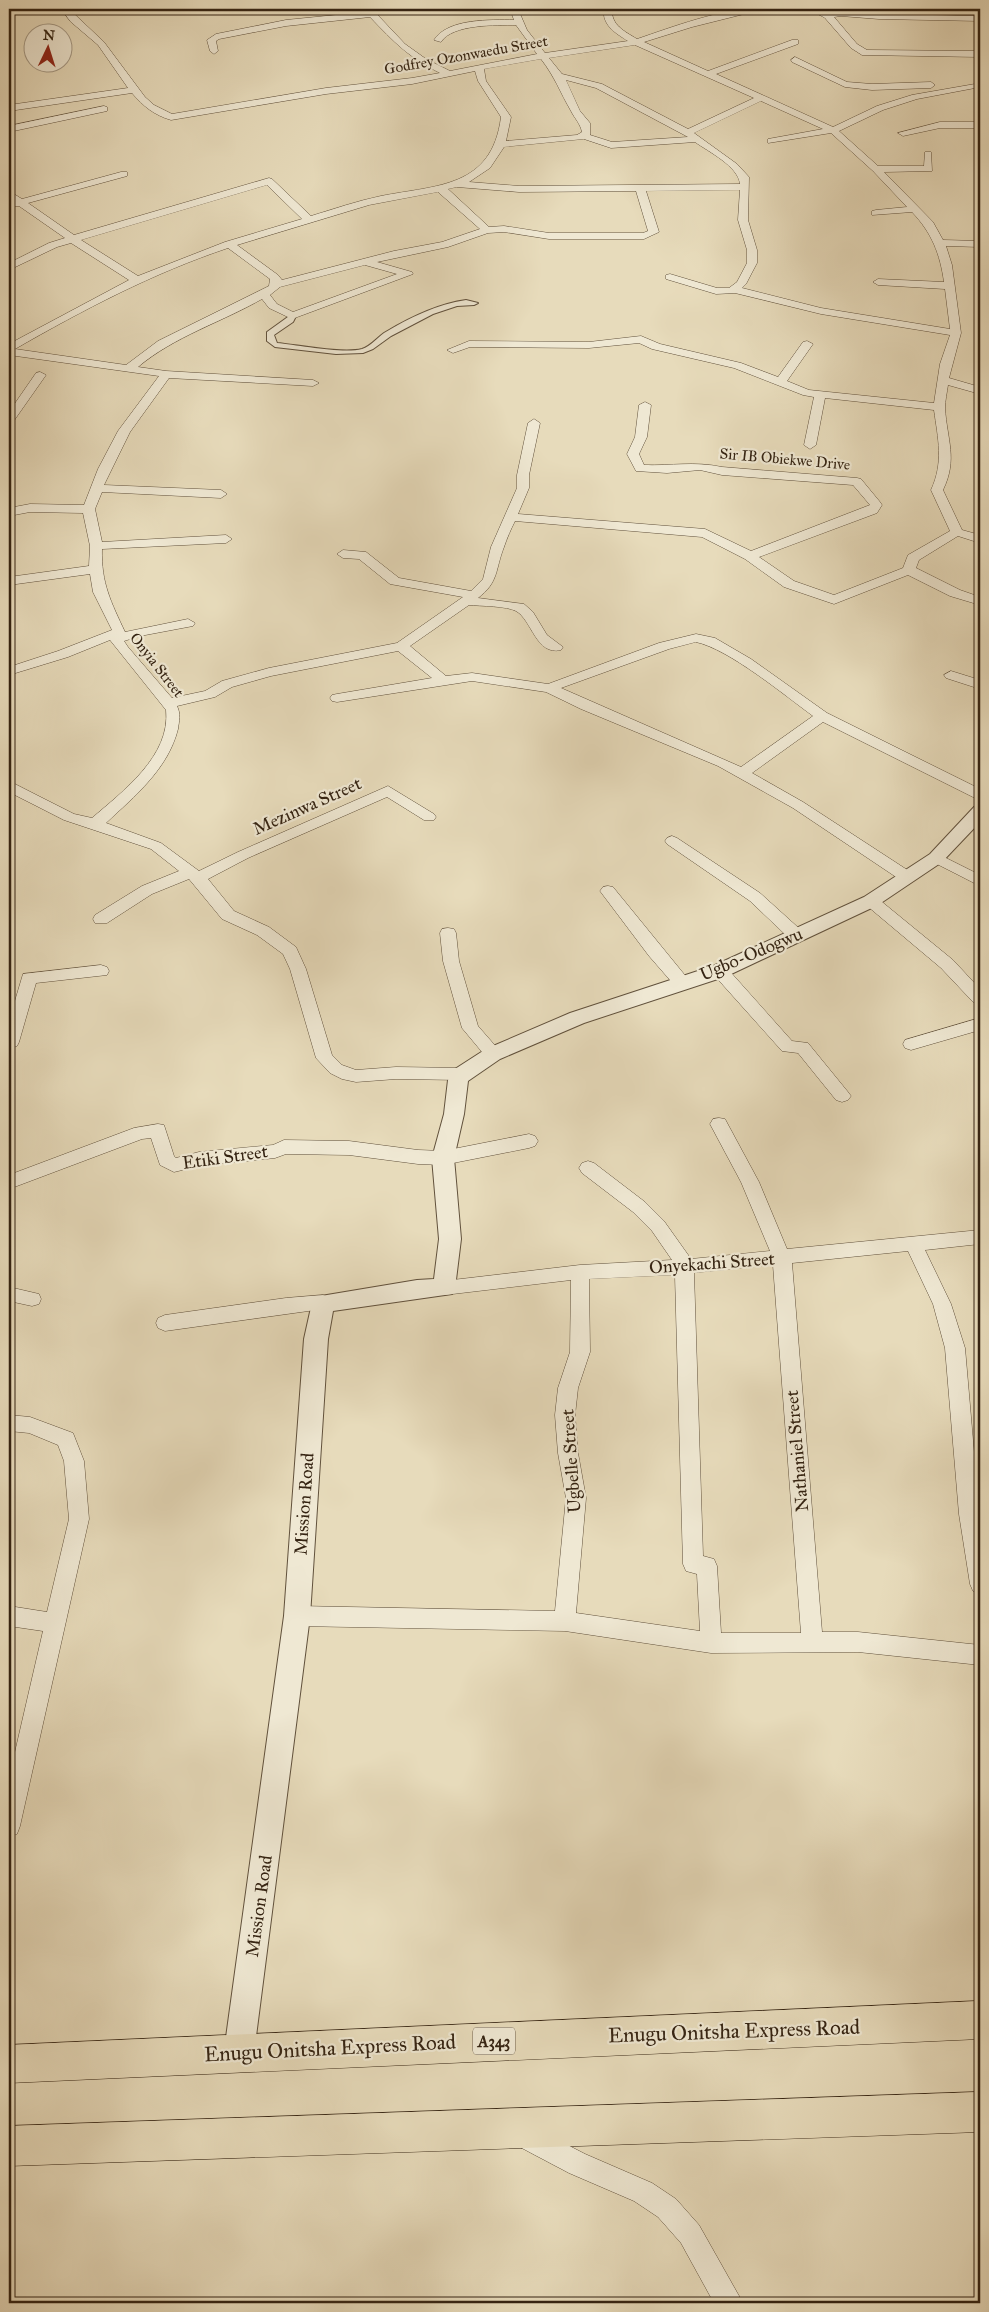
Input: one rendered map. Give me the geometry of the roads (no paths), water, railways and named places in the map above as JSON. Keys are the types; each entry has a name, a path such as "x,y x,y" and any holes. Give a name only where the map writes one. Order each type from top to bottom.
{"highway":[{"name":"Enugu Onitsha Express Road","path":"9,2064 239,2052 980,2020"},
{"path":"9,2146 980,2112"}],"street":[{"path":"9,108 134,90 106,48 90,32 73,20 65,9"},
{"path":"514,9 523,31 545,55 559,76 576,112 585,123 587,133 584,136"},
{"path":"608,9 607,18 610,23 636,42 763,97 832,130 876,169 929,224 940,243 950,286 956,333 950,350 939,407 945,450 944,475 937,490 957,532"},
{"name":"Godfrey Ozonwaedu Street","path":"134,90 164,116 181,117 326,91 412,81 545,55 636,42 689,25 753,9"},
{"path":"814,9 828,16 854,46 865,53 980,54"},
{"path":"214,50 211,40 216,36 286,23 370,11 413,54 448,73"},
{"path":"828,16 841,13 879,12 980,18"},
{"path":"277,15 280,21 286,23"},
{"path":"438,40 442,33 452,30 496,23 520,23"},
{"path":"708,74 795,42"},
{"path":"795,60 845,84 859,86 976,86"},
{"path":"9,350 42,329 138,281 229,244 375,200 452,184 472,177 491,161 500,144 506,117 482,81 480,68"},
{"path":"559,76 599,86 688,132 734,166 744,177 743,220 752,250 752,262 744,280 735,290"},
{"path":"771,142 832,130 880,108 915,96 976,86"},
{"path":"688,132 763,97"},
{"path":"9,129 104,109"},
{"path":"903,133 940,125 980,125"},
{"path":"500,144 584,136 611,145 698,138"},
{"path":"876,169 929,169 928,154"},
{"path":"9,205 23,203 124,174"},
{"path":"472,177 476,182 489,187"},
{"path":"9,267 38,251 268,181 310,221"},
{"path":"452,184 489,187 745,186"},
{"path":"439,187 487,230"},
{"path":"129,368 147,351 264,295 276,284 394,254 444,245 487,230 504,229 549,236 644,236 654,232 640,187"},
{"path":"9,194 74,240 138,281"},
{"path":"876,212 914,209"},
{"path":"940,243 980,244"},
{"path":"229,244 274,277 276,284"},
{"path":"364,262 408,274 292,316 290,320 270,334 271,341 286,346 357,352 369,349 386,335 420,316 465,302 474,303"},
{"path":"670,277 716,292 735,290 821,311 956,333"},
{"path":"878,282 950,286"},
{"path":"264,295 273,306 292,316"},
{"path":"453,350 477,344 589,345 642,339 656,347 737,365 807,393 939,407"},
{"path":"780,382 807,344"},
{"path":"9,350 166,374 313,383"},
{"path":"9,512 30,508 90,509 104,469 124,431 166,374"},
{"path":"9,420 40,375"},
{"path":"944,380 980,391"},
{"path":"810,445 820,395"},
{"name":"Sir IB Obiekwe Drive","path":"645,405 641,438 633,454 640,468 700,466 722,471 857,482 876,505 873,510 750,556"},
{"path":"167,703 187,701 210,694 228,684 277,670 401,646 470,598 484,587 489,579 497,547 512,517 523,488 523,475 534,423"},
{"path":"98,488 220,494"},
{"name":"Onyia Street","path":"90,509 96,546 95,568 100,592 118,635 136,668 149,678 172,708 173,716 169,741 146,777 95,824"},
{"path":"512,517 705,533 750,556 789,584 834,600 909,570 955,593 980,601"},
{"path":"909,570 913,558 929,546 957,532 980,539"},
{"path":"96,546 226,539"},
{"path":"343,554 362,556 395,581 519,607 528,615 542,638 556,647"},
{"path":"9,581 95,568"},
{"path":"9,671 118,635 188,623"},
{"path":"548,688 664,646 696,638 710,641 746,662 822,716 980,795"},
{"path":"401,646 443,680"},
{"path":"951,675 980,685"},
{"path":"337,698 472,677 548,688 586,706 723,763 798,805 907,876"},
{"path":"741,774 822,716"},
{"path":"9,786 69,817 95,824 156,846 194,875 228,915 263,931 290,951 298,969 324,1058 336,1068 348,1075 356,1076 466,1071"},
{"name":"Mezinwa Street","path":"194,875 388,791 429,817"},
{"name":"Ugbo-Odogwu","path":"466,1071 493,1054 576,1018 720,971 871,901 936,858 980,811"},
{"path":"672,841 755,896 796,935"},
{"path":"936,858 980,881"},
{"path":"101,919 147,890 194,875"},
{"path":"608,891 655,952 682,982"},
{"path":"871,901 947,964 980,999"},
{"path":"448,933 451,961 464,1001 470,1028 493,1054"},
{"path":"9,1043 11,1042 29,978 101,971"},
{"path":"720,971 788,1047 802,1047 842,1096"},
{"path":"912,1044 980,1024"},
{"path":"165,1323 286,1306 323,1304 417,1289 444,1288 450,1239 443,1158 454,1114 458,1080 466,1071"},
{"name":"Nathaniel Street","path":"719,1124 765,1213 782,1258 812,1643"},
{"name":"Etiki Street","path":"9,1182 140,1133 158,1130 166,1160 174,1165 199,1159 275,1150 284,1147 350,1148 418,1157 443,1158"},
{"path":"443,1158 529,1141"},
{"path":"588,1168 639,1206 658,1226 684,1263 694,1564 708,1566 711,1642"},
{"name":"Onyekachi Street","path":"444,1288 580,1272 684,1267 980,1237"},
{"path":"914,1245 942,1304 955,1348 969,1514 980,1584"},
{"name":"Ugbelle Street","path":"564,1621 576,1498 568,1453 565,1415 568,1388 580,1352 580,1272"},
{"path":"9,1294 32,1299"},
{"name":"Mission Road","path":"239,2052 297,1616 316,1339 323,1304"},
{"path":"9,1423 30,1425 66,1439 74,1461 79,1519 9,1826"},
{"path":"9,1616 54,1624"},
{"path":"297,1616 488,1618 564,1621 711,1642 858,1642 980,1654"},
{"path":"512,2129 578,2164 612,2177 643,2192 667,2208 690,2234 713,2278 730,2303"}]}
